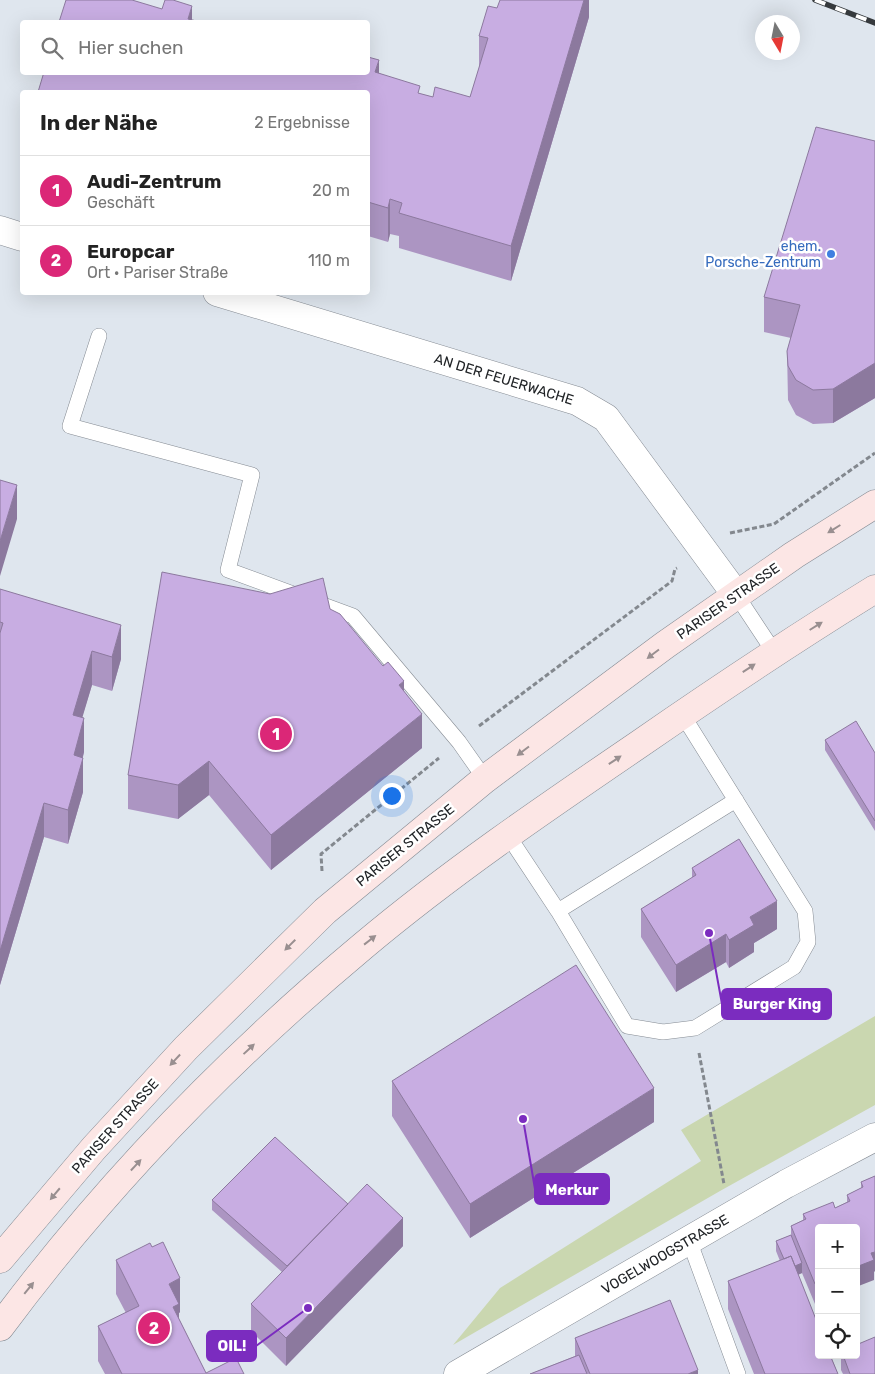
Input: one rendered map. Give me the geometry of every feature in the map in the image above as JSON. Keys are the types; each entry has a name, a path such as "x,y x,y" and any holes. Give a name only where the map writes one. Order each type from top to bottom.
{"main road":[{"name":"PARISER STRASSE","path":"0,1259 94,1148 186,1048 325,911 485,779 665,645 794,554 875,504"},
{"path":"0,1326 29,1288 125,1176 211,1084 362,946 507,834 774,652 875,589"}],"street":[{"path":"0,230 20,236"},
{"name":"AN DER FEUERWACHE","path":"227,295 577,401 606,418 736,596"},
{"name":"VOGELWOOGSTRASSE","path":"458,1374 689,1240 875,1137"}],"lane":[{"path":"99,336 70,426 252,476 228,570 353,616 459,742 485,779"},
{"path":"736,596 774,652"},
{"path":"507,834 558,911 627,1026 663,1032 695,1028 794,967 808,942 805,911 682,714"},
{"path":"558,911 736,800"},
{"path":"689,1240 738,1374"}],"path":[{"path":"325,911 321,854 459,742 672,581 674,570 726,533 774,524 875,454"},
{"path":"695,1028 730,1217"}],"green space":[{"path":"875,1016 875,1105 720,1191 453,1345 500,1288 701,1161 681,1130"}],"building":[{"path":"66,0 132,0 162,9 165,0 173,0 192,6 188,19 192,20 60,20"},
{"path":"500,0 584,0 511,246 399,213 402,203 390,199 388,208 370,203 370,90 39,90 43,75 370,75 370,58 379,60 375,72 420,86 418,93 433,97 435,87 470,97 488,38 479,36 488,6 497,8"},
{"name":"ehem. Porsche-Zentrum","path":"816,127 875,141 875,363 833,389 813,390 796,380 788,366 787,351 800,305 764,297"},
{"path":"0,480 17,485 0,541"},
{"path":"162,572 270,594 323,578 330,609 340,614 383,666 388,662 404,681 399,685 422,714 271,835 209,761 178,785 128,775"},
{"path":"0,589 121,625 112,657 92,651 73,715 84,718 74,755 83,758 68,810 44,803 0,951 0,633 3,623 0,622"},
{"path":"856,721 875,753 875,821 825,740"},
{"path":"739,839 777,901 750,917 754,925 729,940 726,934 676,965 641,909 696,875 692,868"},
{"path":"576,965 654,1088 470,1204 392,1081"},
{"path":"275,1137 348,1204 287,1266 212,1200"},
{"path":"875,1176 875,1252 871,1253 874,1260 860,1265 860,1224 815,1224 815,1284 791,1226 806,1219 803,1214 833,1202 835,1208 850,1201 847,1195 863,1187 861,1182"},
{"path":"367,1184 403,1218 286,1338 251,1304"},
{"path":"791,1235 802,1263 795,1266 791,1256 784,1259 776,1241"},
{"path":"163,1242 180,1278 169,1284 179,1304 173,1307 206,1373 236,1358 244,1374 122,1374 98,1326 139,1306 116,1260 150,1243 152,1247"},
{"path":"791,1256 815,1317 815,1359 832,1359 838,1374 765,1374 728,1281"},
{"path":"670,1300 698,1370 688,1374 590,1374 575,1338"},
{"path":"875,1337 875,1374 850,1374 844,1359 860,1359 860,1343"},
{"path":"579,1355 587,1374 530,1374"}],"railway":[{"path":"815,0 875,23"}],"place":[{"name":"ehem. Porsche-Zentrum","path":"831,254"},
{"name":"Audi-Zentrum","path":"276,734"},
{"name":"Burger King","path":"709,933"},
{"name":"Merkur","path":"523,1119"},
{"name":"OIL!","path":"308,1308"},
{"name":"Europcar","path":"154,1328"}]}
